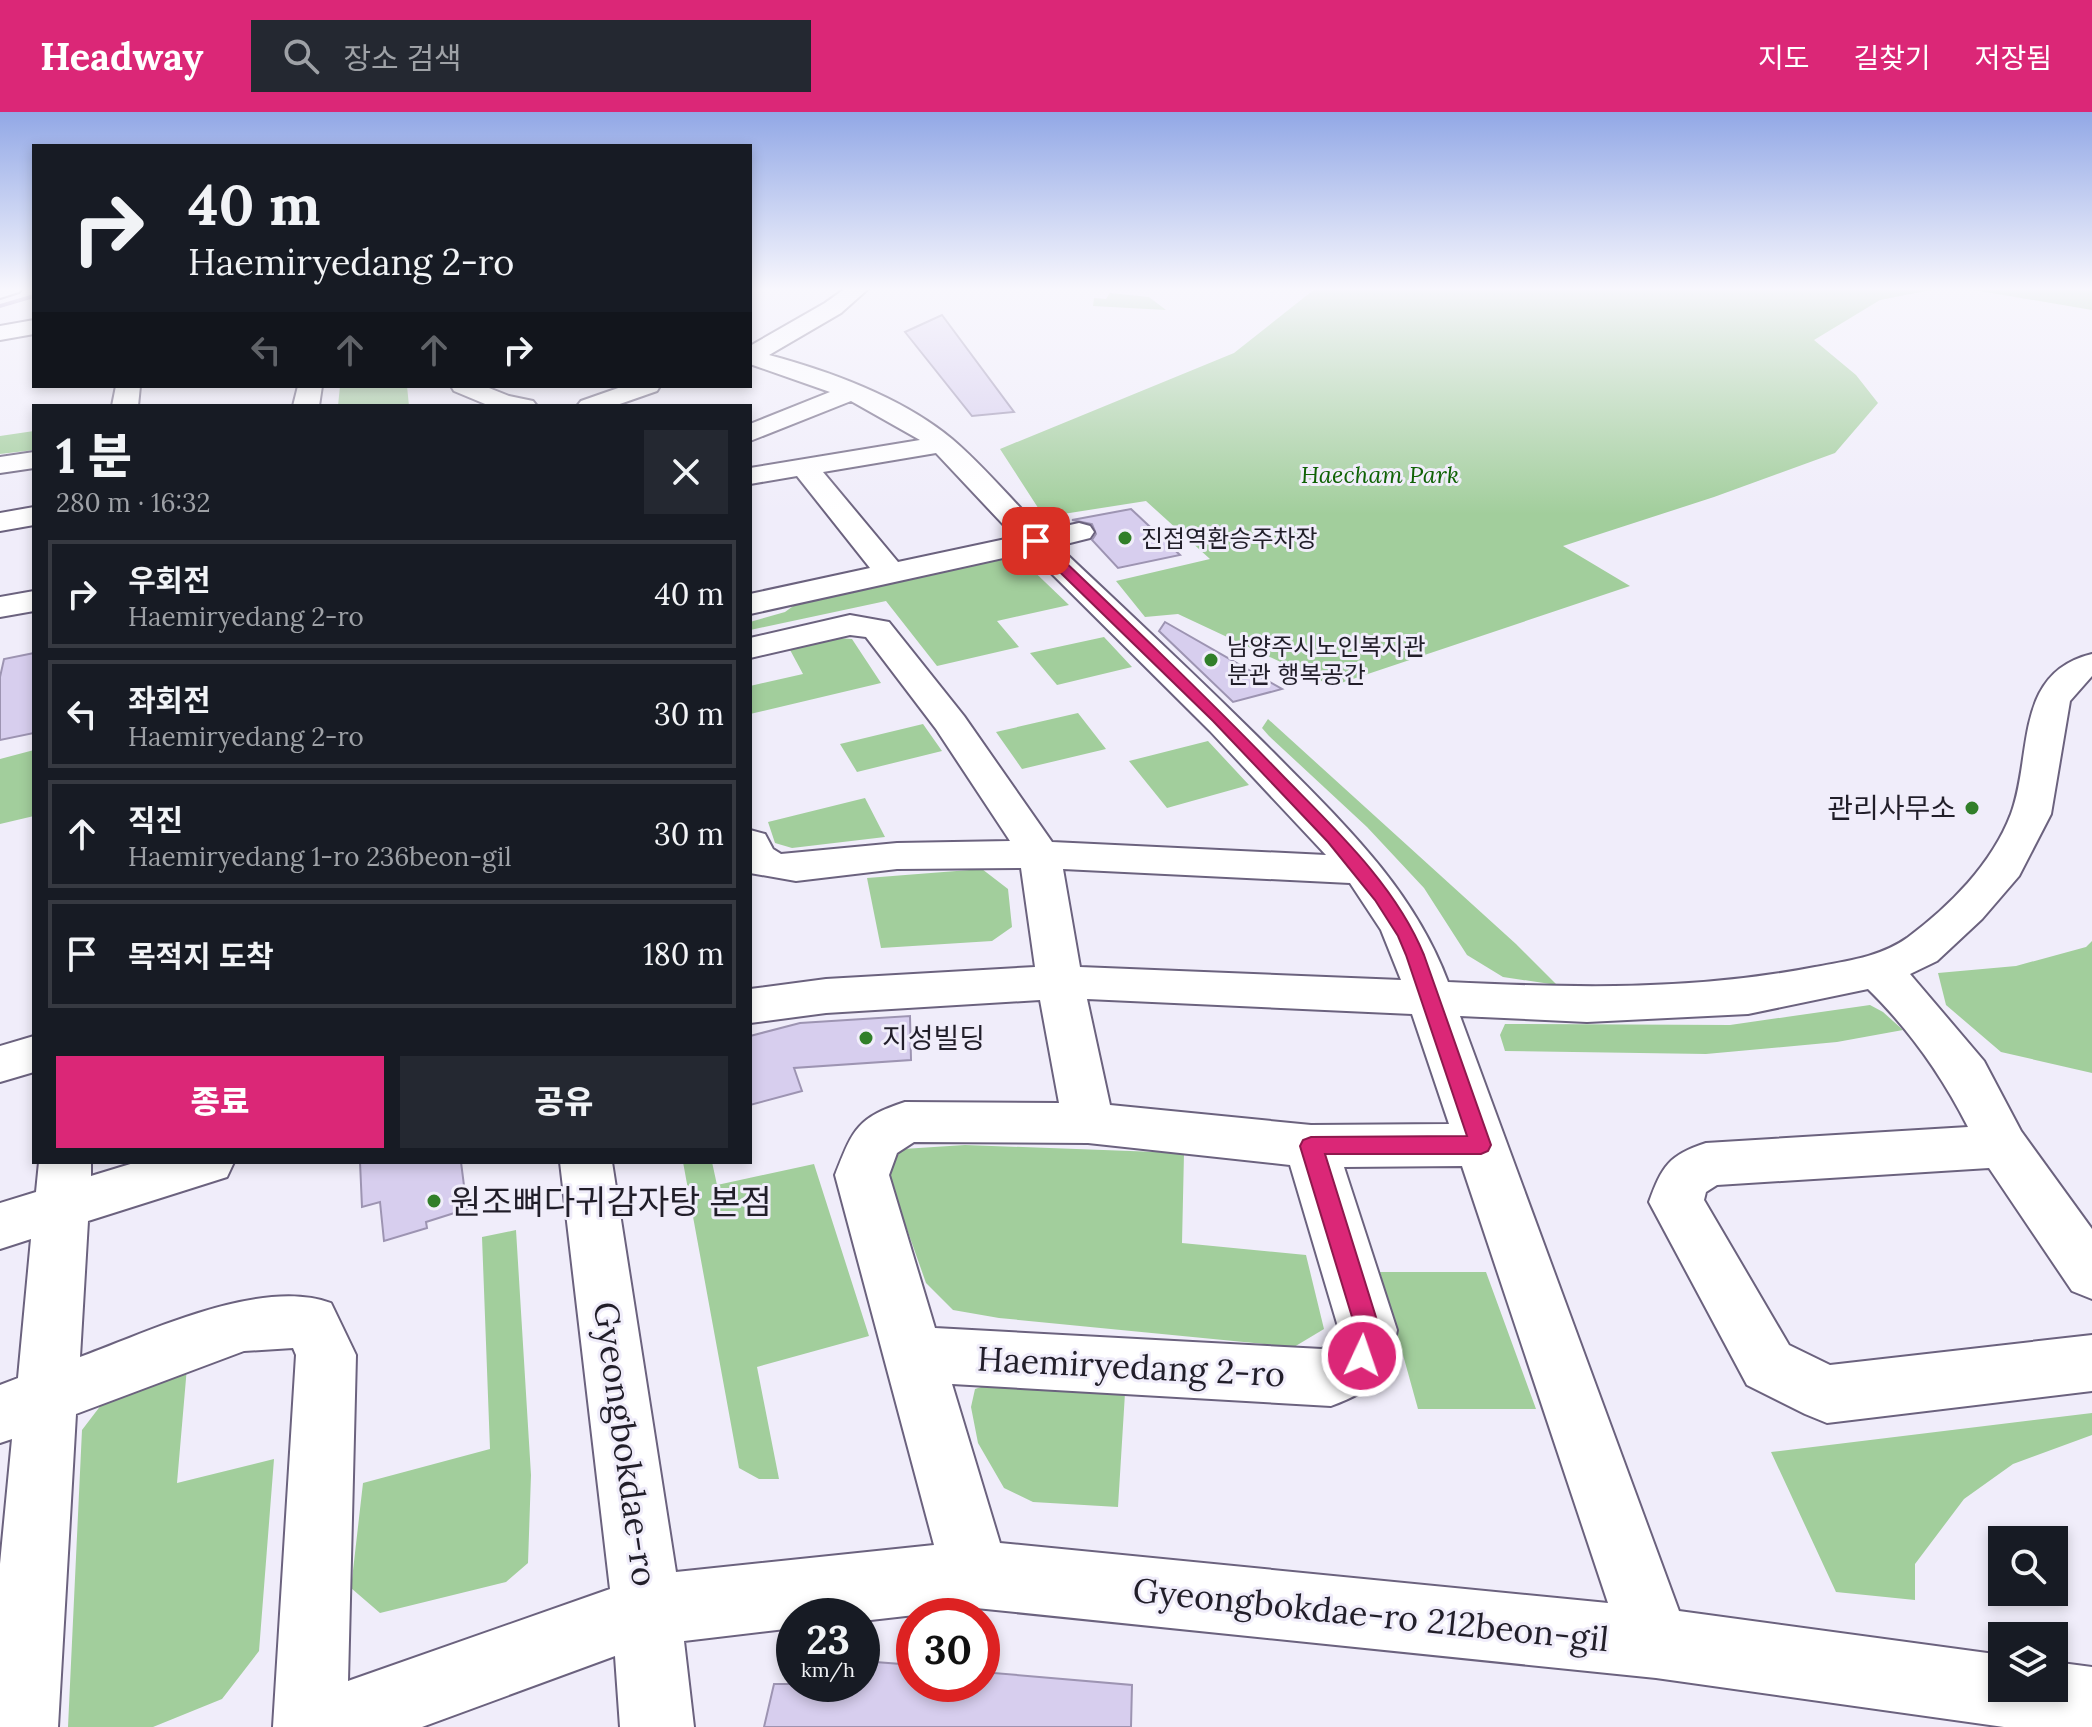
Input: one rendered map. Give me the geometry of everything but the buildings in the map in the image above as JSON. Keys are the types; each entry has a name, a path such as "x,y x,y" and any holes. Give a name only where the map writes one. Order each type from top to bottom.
{"street":[{"path":"770,363 898,415 941,444 1036,541 1218,717 1361,870 1407,935 1656,1643"},
{"path":"468,388 511,404"},
{"path":"607,404 643,388"},
{"path":"609,404 669,388"},
{"path":"752,432 849,393"},
{"path":"752,476 941,444"},
{"path":"0,465 32,460"},
{"path":"805,468 889,572"},
{"path":"0,522 32,516"},
{"path":"0,538 32,532"},
{"path":"752,602 1079,532"},
{"path":"0,607 32,601"},
{"path":"752,648 850,625 877,629 951,724 1040,855 1060,982 1088,1123"},
{"path":"752,1006 826,996 1060,982 1587,1005 1748,997 1878,971 1921,950 1998,876 2031,814 2052,699 2079,669 2092,664"},
{"path":"752,848 768,865 788,867 887,857 1040,855 1361,870"},
{"path":"1878,971 1905,997 1966,1074 2003,1146 2092,1274"},
{"path":"0,1064 32,1055"},
{"path":"976,1574 862,1175 875,1140 905,1122 1088,1123 1311,1146 1481,1145"},
{"name":"Haemiryedang 2-ro","path":"913,1354 1331,1378 1362,1356 1368,1330 1311,1146"},
{"path":"2003,1146 1706,1164 1684,1179 1676,1202 1768,1365 1827,1394 2092,1363"},
{"path":"0,1226 63,1184 195,1164"},
{"name":"Gyeongbokdae-ro","path":"586,1164 612,1332 648,1610 657,1727"},
{"path":"21,1727 23,1406 63,1184"},
{"path":"23,1406 244,1325 310,1321 326,1355 310,1727"},
{"name":"Gyeongbokdae-ro 212beon-gil","path":"321,1727 648,1610 976,1574 1656,1643 1878,1676 2092,1703"}],"green space":[{"name":"Haecham Park","path":"1209,363 1842,363 1856,375 1878,403 1835,453 1714,497 1563,546 1630,586 1332,686 1178,614 1145,617 1116,581 1210,559 1146,501 1044,517 1000,449"},
{"path":"340,388 407,388 409,404 338,404"},
{"path":"32,431 32,450 0,454 0,436"},
{"path":"1009,558 1021,559 1069,605 997,621 1019,647 937,666 886,601 752,630 752,621 785,612 796,604"},
{"path":"1104,637 1132,667 1057,685 1030,653"},
{"path":"838,638 852,639 881,683 752,714 752,686 803,674 789,648"},
{"path":"1078,713 1106,749 1022,769 996,732"},
{"path":"1268,719 1516,944 1557,985 1503,977 1467,955 1424,888 1367,827 1262,728"},
{"path":"923,724 942,751 857,772 840,744"},
{"path":"1208,741 1249,785 1167,808 1129,761"},
{"path":"32,751 32,816 0,824 0,759"},
{"path":"865,798 885,837 792,848 775,843 768,822"},
{"path":"982,869 1008,889 1012,927 992,941 881,948 867,878"},
{"path":"2092,941 2092,1073 2001,1052 1946,1005 1938,973 2016,966 2086,947"},
{"path":"1870,1005 1903,1030 1837,1042 1706,1054 1505,1051 1500,1035 1505,1024 1730,1025"},
{"path":"965,1145 1184,1153 1182,1243 1306,1255 1324,1329 1294,1347 999,1318 953,1310 926,1283 884,1164 903,1149"},
{"path":"683,1164 712,1164 717,1185 814,1164 869,1336 757,1367 779,1479 759,1479 739,1468"},
{"path":"516,1230 531,1475 528,1563 506,1582 380,1613 351,1588 363,1483 490,1449 482,1237"},
{"path":"1380,1272 1486,1272 1536,1409 1418,1409"},
{"path":"187,1367 177,1483 274,1459 259,1651 222,1699 153,1727 68,1727 82,1430 111,1392"},
{"path":"990,1384 1125,1393 1118,1507 1033,1502 1004,1488 978,1443 971,1407 975,1389"},
{"path":"2092,1413 2092,1435 2013,1464 1964,1499 1915,1564 1915,1600 1836,1592 1771,1452"}],"place":[{"name":"진접역환승주차장","path":"1125,538"},
{"name":"남양주시노인복지관 분관 행복공간","path":"1211,660"},
{"name":"관리사무소","path":"1972,808"},
{"name":"지성빌딩","path":"866,1038"},
{"name":"원조뼈다귀감자탕 본점","path":"434,1201"}],"route":[{"path":"1036,541 1218,717 1334,838 1381,896 1407,935 1415,955 1481,1145 1311,1146 1368,1330 1362,1356"}]}
